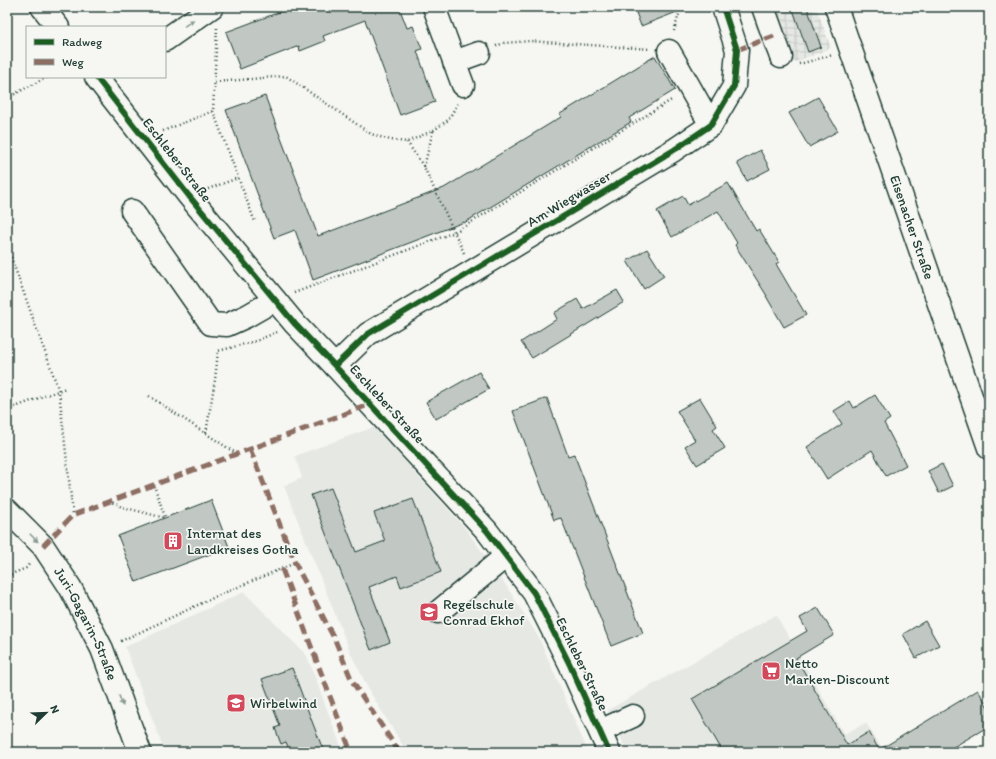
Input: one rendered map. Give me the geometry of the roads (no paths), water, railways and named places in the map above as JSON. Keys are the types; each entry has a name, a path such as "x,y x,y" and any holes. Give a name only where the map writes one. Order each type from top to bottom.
{"street":[{"path":"42,7 57,26"},
{"path":"434,7 463,85"},
{"name":"Am Wiegwasser","path":"335,366 368,334 674,150 711,125 734,86 737,50 723,7"},
{"path":"763,7 781,57"},
{"name":"Eisenacher Straße","path":"836,7 989,448"},
{"path":"166,39 215,14"},
{"path":"669,51 711,125"},
{"path":"454,62 479,53"},
{"name":"Eschleber Straße","path":"103,79 189,196 295,324 482,525 534,593 570,665 609,752"},
{"path":"132,211 211,324 227,325 247,316 275,300"},
{"name":"Juri-Gagarin-Straße","path":"7,510 43,546 70,587 102,649 140,752"},
{"path":"438,612 506,556"},
{"path":"600,730 633,716"}],"place":[{"name":"Internat des Landkreises Gotha","path":"173,541"},
{"name":"Regelschule Conrad Ekhof","path":"429,612"},
{"name":"Netto Marken-Discount","path":"771,671"},
{"name":"Wirbelwind","path":"236,703"}]}
